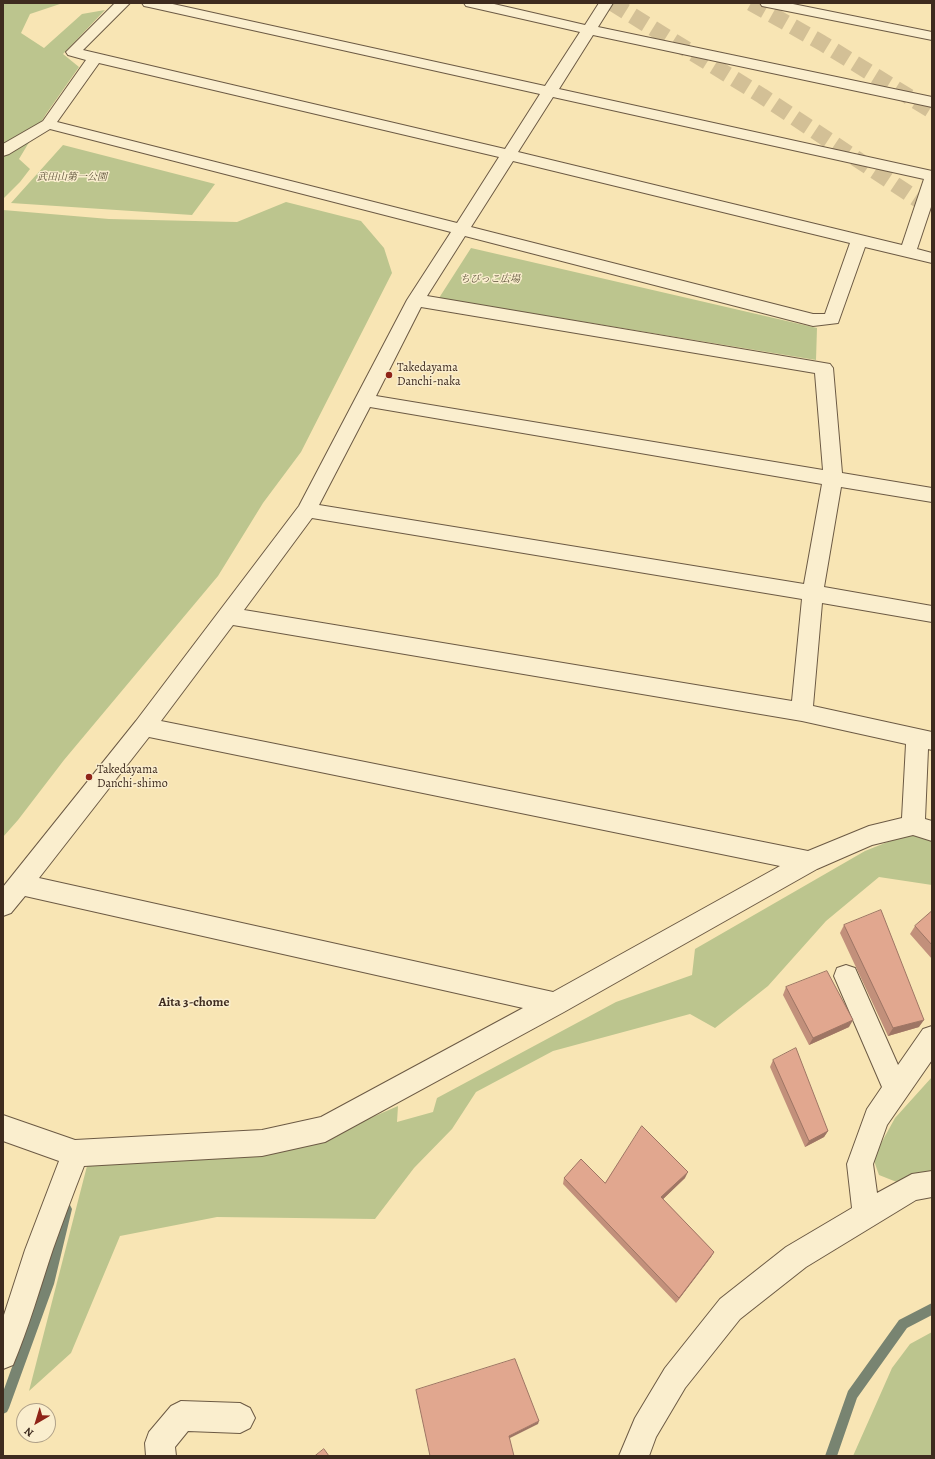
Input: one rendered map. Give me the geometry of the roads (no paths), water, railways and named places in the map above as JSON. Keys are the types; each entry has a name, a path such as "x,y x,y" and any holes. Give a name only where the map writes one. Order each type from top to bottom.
{"street":[{"path":"123,3 73,52 510,155 932,258"},
{"path":"148,3 932,176"},
{"path":"470,3 589,30 932,102"},
{"path":"3,906 144,727 307,510 416,300 606,3"},
{"path":"767,3 932,36"},
{"path":"3,151 48,124 95,58"},
{"path":"48,124 813,320 832,319 859,240"},
{"path":"908,252 932,179"},
{"path":"416,300 824,368 833,478 813,593 802,712"},
{"path":"364,400 932,495"},
{"path":"307,510 932,614"},
{"path":"3,1128 75,1153 262,1144 325,1129 555,1004 809,862 870,836 923,828 925,739 802,712 228,616"},
{"path":"144,727 809,862"},
{"path":"19,884 555,1004"},
{"path":"846,976 896,1090"},
{"path":"866,1215 860,1164 876,1118 932,1038"},
{"path":"3,1355 20,1311 39,1250 75,1153"},
{"path":"634,1456 645,1428 675,1378 730,1309 796,1257 912,1187 932,1184"},
{"path":"161,1456 160,1443 180,1416 240,1418"}],"waterway":[{"path":"3,1408 48,1284 66,1209"},
{"path":"831,1456 852,1395 903,1324 932,1309"}],"tunnel":[{"path":"612,3 762,96 932,209"},
{"path":"751,3 822,43 932,111"}],"place":[{"name":"Takedayama Danchi-naka","path":"389,375"},
{"name":"Takedayama Danchi-shimo","path":"89,777"}],"district":[{"name":"Aita 3-chome","path":"194,1003"}],"park label":[{"name":"武田山第一公園","path":"72,178"},
{"name":"ちびっこ広場","path":"490,280"}]}
